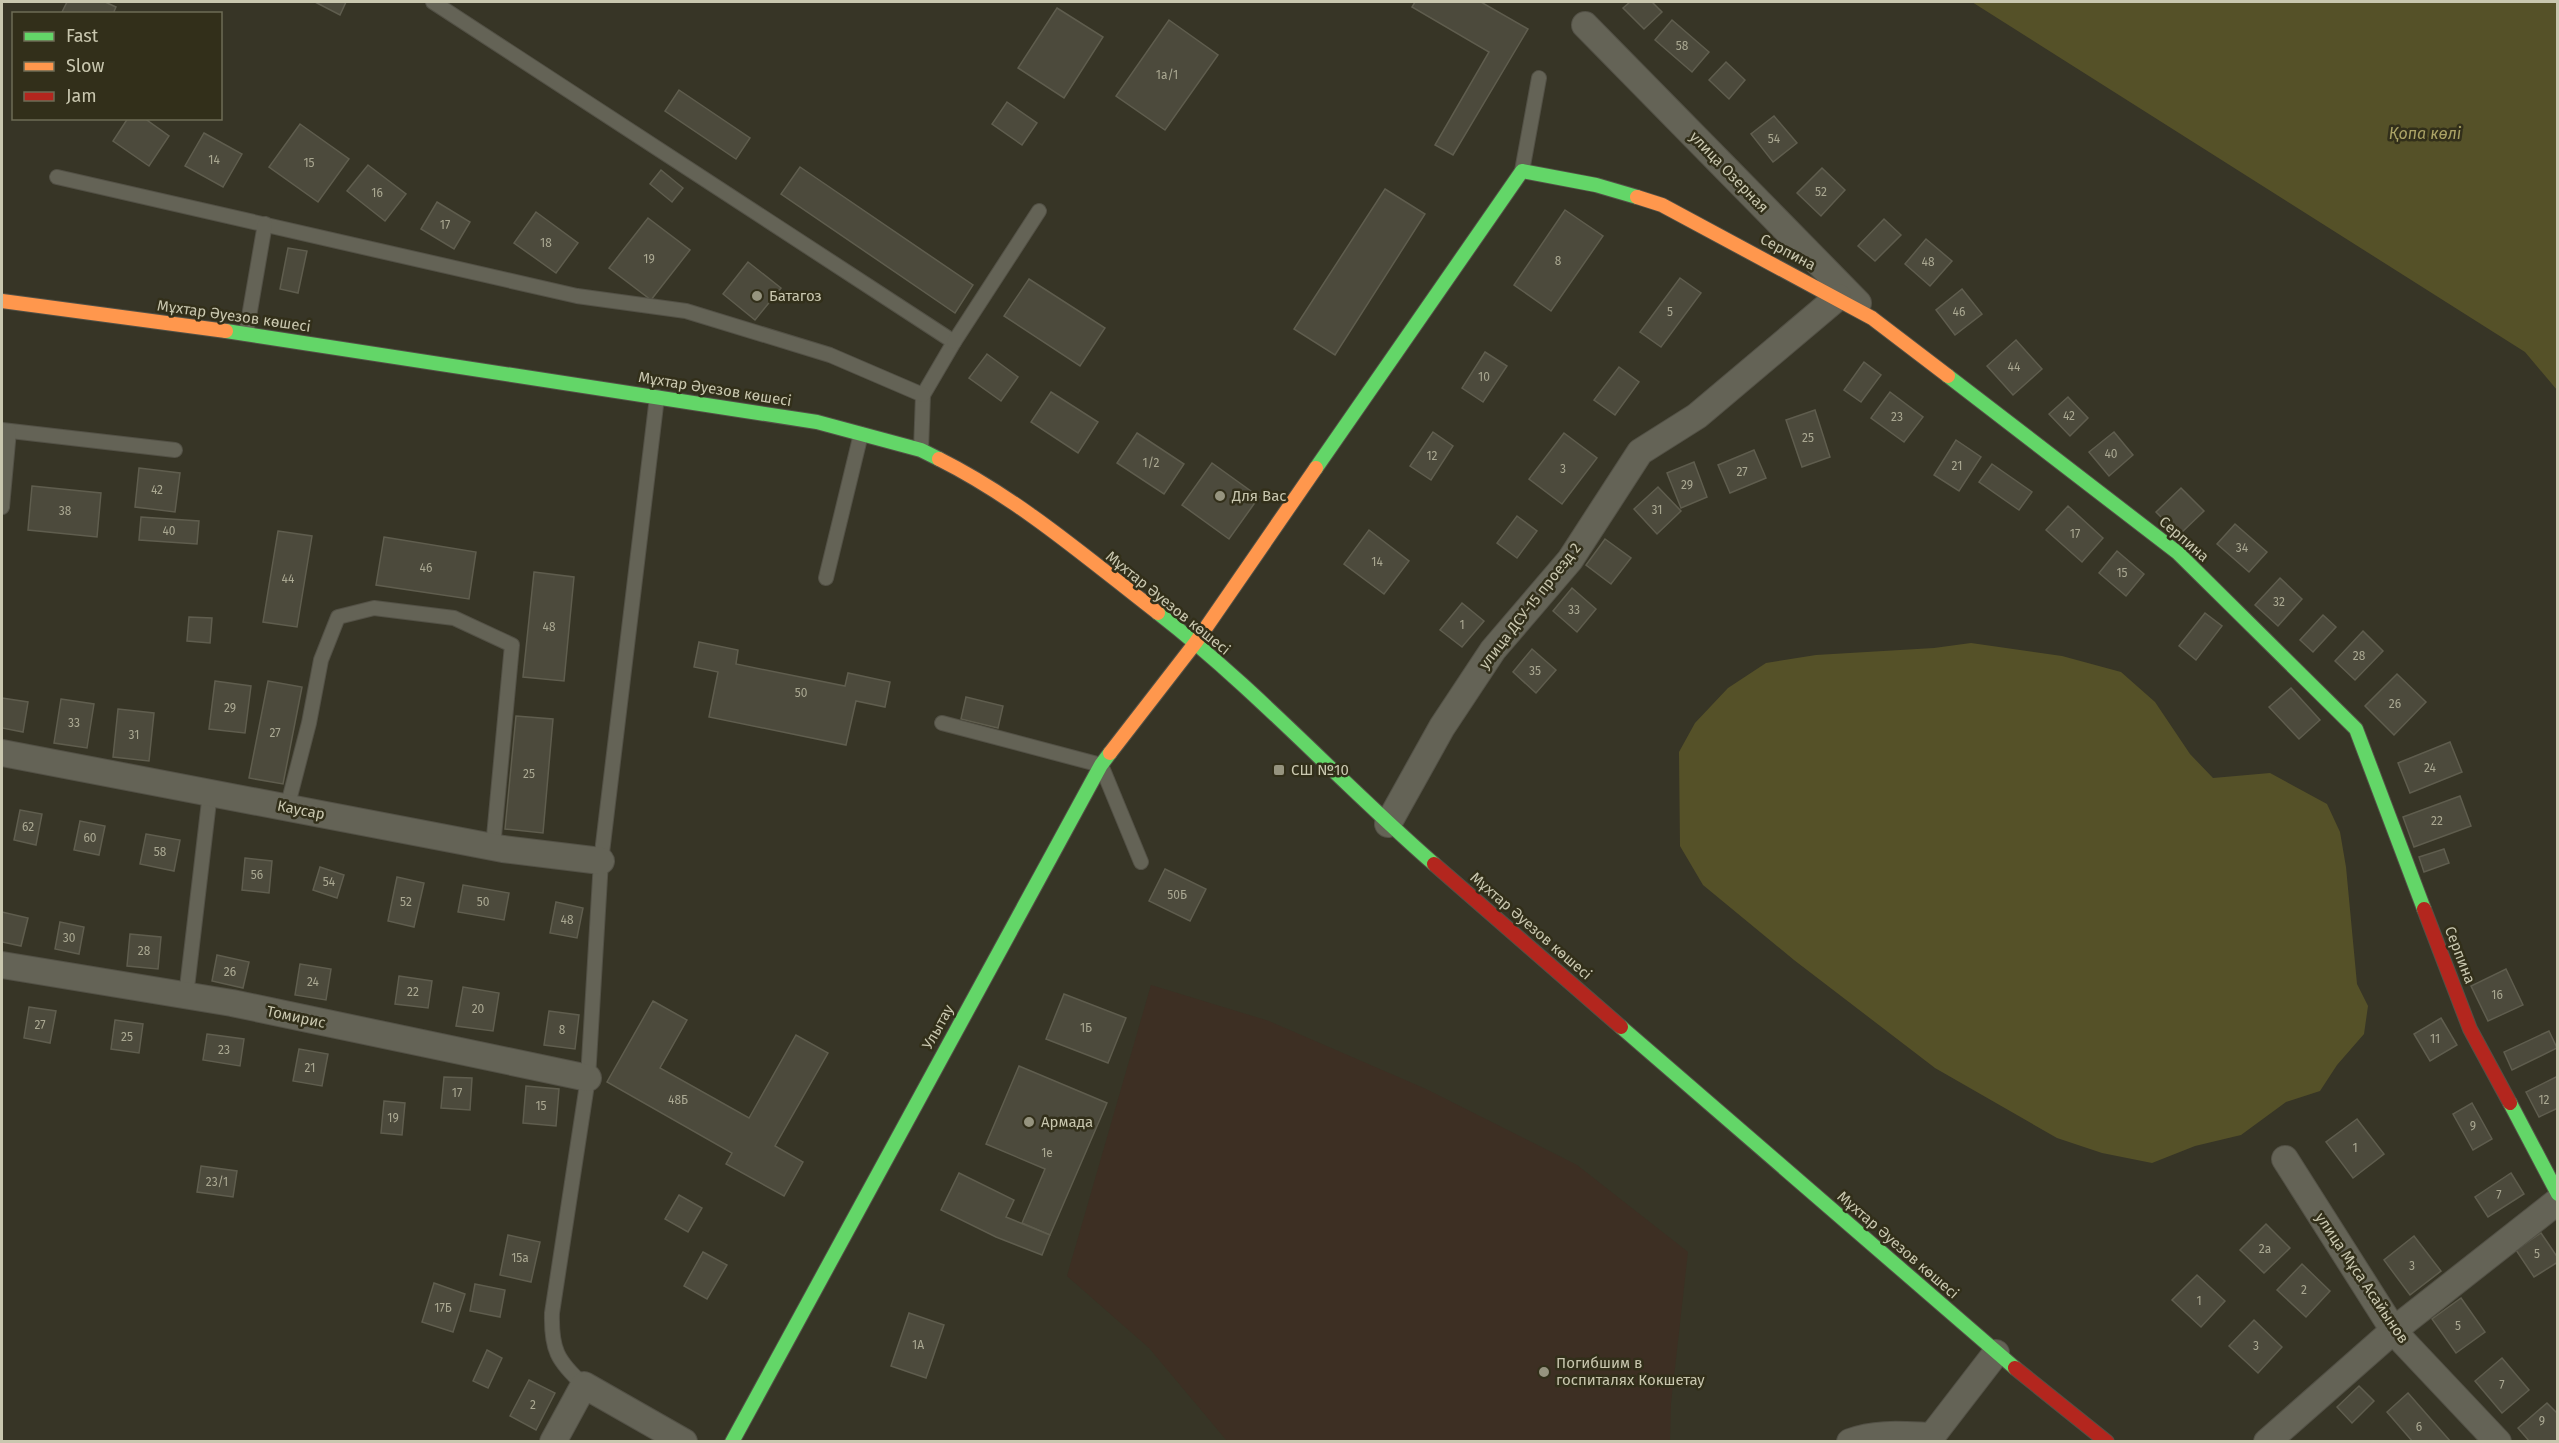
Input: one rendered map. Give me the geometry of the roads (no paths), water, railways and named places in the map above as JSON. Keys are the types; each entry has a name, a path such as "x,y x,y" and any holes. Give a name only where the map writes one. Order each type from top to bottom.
{"street":[{"name":"улица Озерная","path":"1585,25 1872,318"},
{"name":"Серпина","path":"1522,171 1596,185 1662,205 1838,297 1872,318 2178,553 2356,729 2470,1029 2558,1194"},
{"path":"1196,642 1522,171"},
{"name":"улица ДСУ-15 проезд 2","path":"1388,824 1442,727 1492,650 1570,560 1640,452 1697,416 1838,297"},
{"name":"Мұхтар Әуезов көшесі","path":"2,301 246,334 765,413 921,450 971,474 1019,506 1196,642 1388,824 1996,1353 2107,1442"},
{"name":"Улытау","path":"732,1442 1101,765 1196,642"},
{"name":"Каусар","path":"2,753 493,847 601,861"},
{"name":"Томирис","path":"2,965 186,996 588,1078"},
{"name":"улица Мұса Асайынов","path":"2285,1159 2394,1330 2498,1442"},
{"path":"2267,1442 2394,1330 2558,1201"},
{"path":"1850,1442 1862,1437 1894,1434 1935,1439 1996,1353"},
{"path":"553,1442 584,1385 684,1442"}],"lane":[{"path":"433,2 954,342"},
{"path":"1522,171 1539,78"},
{"path":"57,177 577,296 686,311 830,355 923,395"},
{"path":"921,450 923,395 954,342 1039,211"},
{"path":"246,334 265,224"},
{"path":"584,1385 567,1370 557,1355 552,1334 552,1312 588,1078 601,861 657,397"},
{"path":"2,507 5,430 175,450"},
{"path":"826,578 861,434"},
{"path":"287,808 309,723 321,660 338,617 374,608 454,618 512,645 493,847"},
{"path":"942,723 1101,765 1141,862"},
{"path":"186,996 210,793"}],"water":[{"name":"Қопа көлі","path":"1972,2 2557,2 2557,390 2525,352"},
{"path":"1971,643 2062,656 2121,672 2155,702 2190,754 2213,778 2270,773 2327,804 2340,832 2346,867 2357,984 2368,1006 2364,1034 2337,1065 2320,1091 2286,1102 2241,1135 2195,1146 2152,1163 2102,1153 2057,1138 1935,1068 1794,960 1703,885 1680,846 1679,752 1695,723 1728,688 1766,663 1816,655 1934,648"}],"place":[{"name":"Батагоз","path":"757,296"},
{"name":"Для Вас","path":"1220,496"},
{"name":"СШ №10","path":"1279,770"},
{"name":"Армада","path":"1029,1122"},
{"name":"Погибшим в госпиталях Кокшетау","path":"1544,1372"}]}
